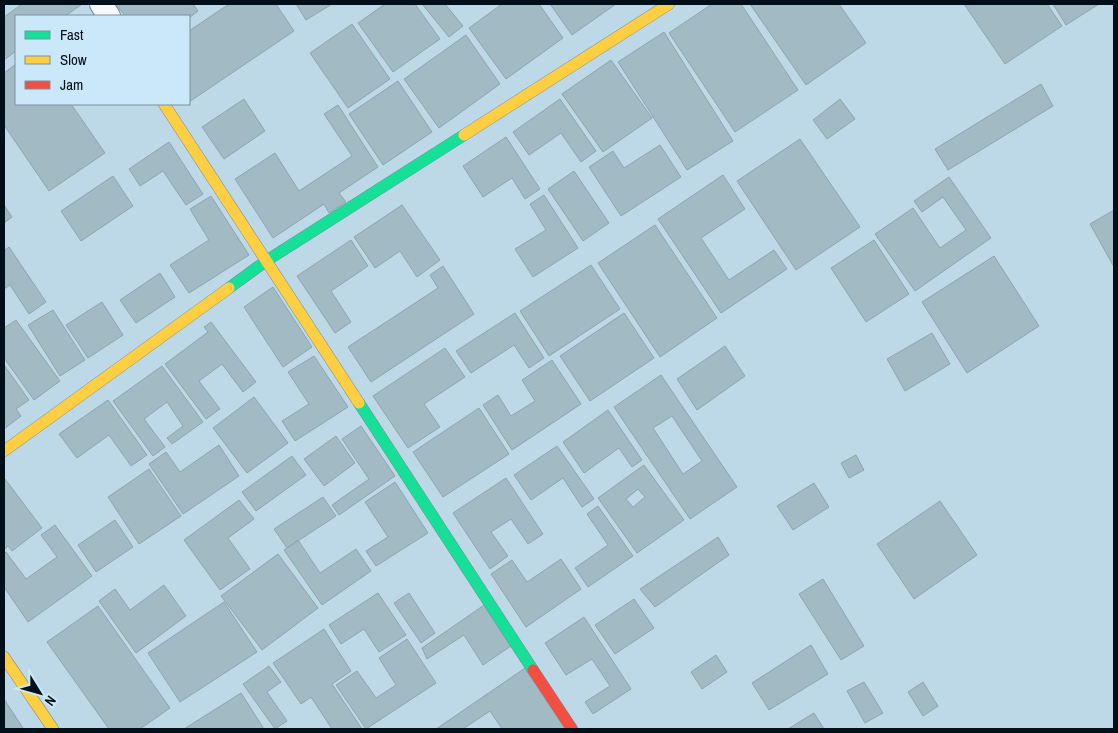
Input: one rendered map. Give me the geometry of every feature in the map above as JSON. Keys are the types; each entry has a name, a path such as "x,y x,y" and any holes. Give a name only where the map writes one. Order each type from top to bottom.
{"street":[{"path":"101,4 108,15"},
{"path":"4,451 266,261 669,4"},
{"path":"165,105 572,729"},
{"path":"4,657 53,729"}],"building":[{"path":"22,4 81,5 66,15 15,15 15,52 4,60 4,17"},
{"path":"116,4 193,4 198,11 190,17 190,15 124,15"},
{"path":"229,4 276,4 294,31 190,101 190,30"},
{"path":"296,4 332,4 306,20"},
{"path":"385,4 415,4 440,39 393,72 358,23"},
{"path":"422,4 445,4 463,26 449,37"},
{"path":"502,4 539,4 563,38 506,79 469,28"},
{"path":"550,4 616,4 572,35"},
{"path":"712,4 741,4 798,90 735,132 669,33"},
{"path":"750,4 839,4 866,43 806,85"},
{"path":"964,4 1047,4 1062,26 1005,64"},
{"path":"1053,4 1099,4 1066,25"},
{"path":"352,24 390,79 348,108 310,53"},
{"path":"664,32 733,141 687,170 618,62"},
{"path":"466,35 500,84 439,128 404,79"},
{"path":"611,60 652,118 603,152 562,94"},
{"path":"15,65 15,105 72,105 105,153 49,191 4,125 4,73"},
{"path":"398,81 432,132 383,165 349,114"},
{"path":"1041,84 1053,106 948,170 935,149"},
{"path":"244,99 265,131 224,159 202,127"},
{"path":"560,99 596,151 581,162 561,133 529,155 513,132"},
{"path":"840,99 855,119 827,139 813,120"},
{"path":"338,105 378,167 339,193 346,202 329,213 324,204 273,238 235,179 275,153 299,191 352,156 324,114"},
{"path":"506,137 540,189 525,199 512,178 483,197 463,166"},
{"path":"800,139 860,227 796,270 737,181"},
{"path":"169,142 203,194 186,205 163,171 140,186 129,169"},
{"path":"660,145 681,177 621,216 589,167 613,151 624,168"},
{"path":"574,171 609,223 583,241 548,189"},
{"path":"723,175 745,209 701,238 729,280 774,250 787,269 721,313 658,219"},
{"path":"113,176 133,206 81,241 61,211"},
{"path":"949,177 991,238 915,291 875,234 913,208 940,248 966,230 943,197 922,212 914,201"},
{"path":"544,195 578,248 533,277 515,249 546,230 530,204"},
{"path":"211,196 249,255 189,293 170,265 209,240 190,209"},
{"path":"4,205 12,217 4,223"},
{"path":"402,205 440,260 417,277 400,251 375,268 354,237"},
{"path":"1114,210 1114,267 1090,224"},
{"path":"655,225 717,318 660,357 598,263"},
{"path":"351,240 368,266 331,291 351,322 335,333 297,276"},
{"path":"874,240 909,294 866,322 831,268"},
{"path":"9,247 46,302 29,314 10,285 4,289 4,251"},
{"path":"994,256 1039,326 967,373 922,302"},
{"path":"591,265 620,309 549,356 520,311"},
{"path":"443,266 474,314 371,382 348,347 438,288 430,275"},
{"path":"160,273 175,297 136,323 120,300"},
{"path":"273,287 312,347 283,367 244,307"},
{"path":"102,302 123,335 88,358 66,325"},
{"path":"53,310 85,360 60,376 28,325"},
{"path":"515,313 544,358 529,368 514,345 471,373 456,351"},
{"path":"624,313 654,358 590,401 560,356"},
{"path":"16,320 60,381 34,400 4,358 4,328"},
{"path":"211,322 256,382 243,392 222,364 199,381 220,409 206,419 165,364 208,332 204,327"},
{"path":"932,333 950,364 905,391 887,359"},
{"path":"725,346 745,376 697,410 677,379"},
{"path":"445,348 465,377 424,404 440,427 408,448 373,396"},
{"path":"314,356 348,407 295,441 282,421 309,404 288,372"},
{"path":"552,360 581,404 512,450 483,405 498,395 511,416 535,401 522,380"},
{"path":"4,365 29,400 16,409 21,416 4,429"},
{"path":"162,366 203,422 172,444 167,438 183,426 167,402 144,419 165,447 153,456 113,401"},
{"path":"661,375 737,487 690,519 614,407","holes":["672,416 702,461 683,474 653,428"]},
{"path":"254,397 288,443 247,473 213,428"},
{"path":"108,400 147,455 131,466 109,435 77,458 59,434"},
{"path":"479,408 509,454 443,497 413,452"},
{"path":"608,410 642,460 632,467 619,448 584,473 563,442"},
{"path":"361,426 395,476 339,515 332,505 369,479 342,439"},
{"path":"336,436 355,463 324,486 304,459"},
{"path":"219,445 239,476 183,514 149,464 166,452 180,472"},
{"path":"557,446 594,499 582,507 563,478 531,500 514,475"},
{"path":"856,455 864,470 849,478 841,463"},
{"path":"292,456 306,475 256,511 242,492"},
{"path":"644,465 684,520 637,553 598,498","holes":["638,489 645,497 633,507 626,499"]},
{"path":"149,469 181,516 139,544 108,497"},
{"path":"506,478 543,534 528,544 511,519 491,532 508,556 490,569 453,513"},
{"path":"5,479 42,528 12,551 8,546 4,550"},
{"path":"395,482 428,533 376,566 366,551 388,537 365,502"},
{"path":"814,483 829,507 793,530 777,506"},
{"path":"323,497 336,516 287,548 274,529"},
{"path":"239,500 254,519 228,538 250,569 220,590 184,540"},
{"path":"940,501 977,555 914,599 877,544"},
{"path":"598,506 633,556 588,587 575,568 608,545 587,514"},
{"path":"115,520 133,547 96,572 78,545"},
{"path":"55,525 92,576 28,622 4,587 4,554 6,552 26,579 57,557 41,535"},
{"path":"718,537 729,555 655,607 640,589"},
{"path":"298,540 320,573 356,549 371,571 322,605 284,550"},
{"path":"278,554 318,608 262,650 221,596"},
{"path":"561,559 581,589 526,627 491,574 512,560 527,582"},
{"path":"823,579 864,646 841,660 799,594"},
{"path":"164,585 186,616 136,653 99,601 115,589 130,610"},
{"path":"378,593 406,635 379,652 364,629 341,644 329,625"},
{"path":"409,593 435,633 421,643 394,603"},
{"path":"634,599 654,628 615,654 595,625"},
{"path":"224,602 257,652 180,702 148,653"},
{"path":"487,603 514,644 483,665 464,635 427,659 422,648"},
{"path":"98,606 170,708 140,729 109,729 47,642"},
{"path":"584,617 631,689 593,714 585,702 610,686 592,659 566,675 545,643"},
{"path":"324,629 351,671 332,684 362,729 332,729 311,697 301,704 273,663"},
{"path":"407,639 436,683 366,729 336,685 357,671 376,698 396,685 379,658"},
{"path":"811,645 828,674 769,710 752,683"},
{"path":"716,655 727,672 702,689 691,672"},
{"path":"269,666 281,682 267,692 287,721 275,729 243,684"},
{"path":"528,666 566,729 502,729 490,711 463,729 436,729"},
{"path":"864,682 883,713 865,723 847,691"},
{"path":"923,682 938,706 923,716 908,692"},
{"path":"241,693 264,729 184,729"},
{"path":"4,699 23,728 4,729"},
{"path":"814,713 824,729 788,729"}],"traffic: fast":[{"path":"229,288 266,261 464,135"},
{"path":"359,403 533,670"}],"traffic: slow":[{"path":"464,135 669,4"},
{"path":"165,105 359,403"},
{"path":"4,451 229,288"},
{"path":"4,657 53,729"}],"traffic: jam":[{"path":"533,670 572,729"}]}
